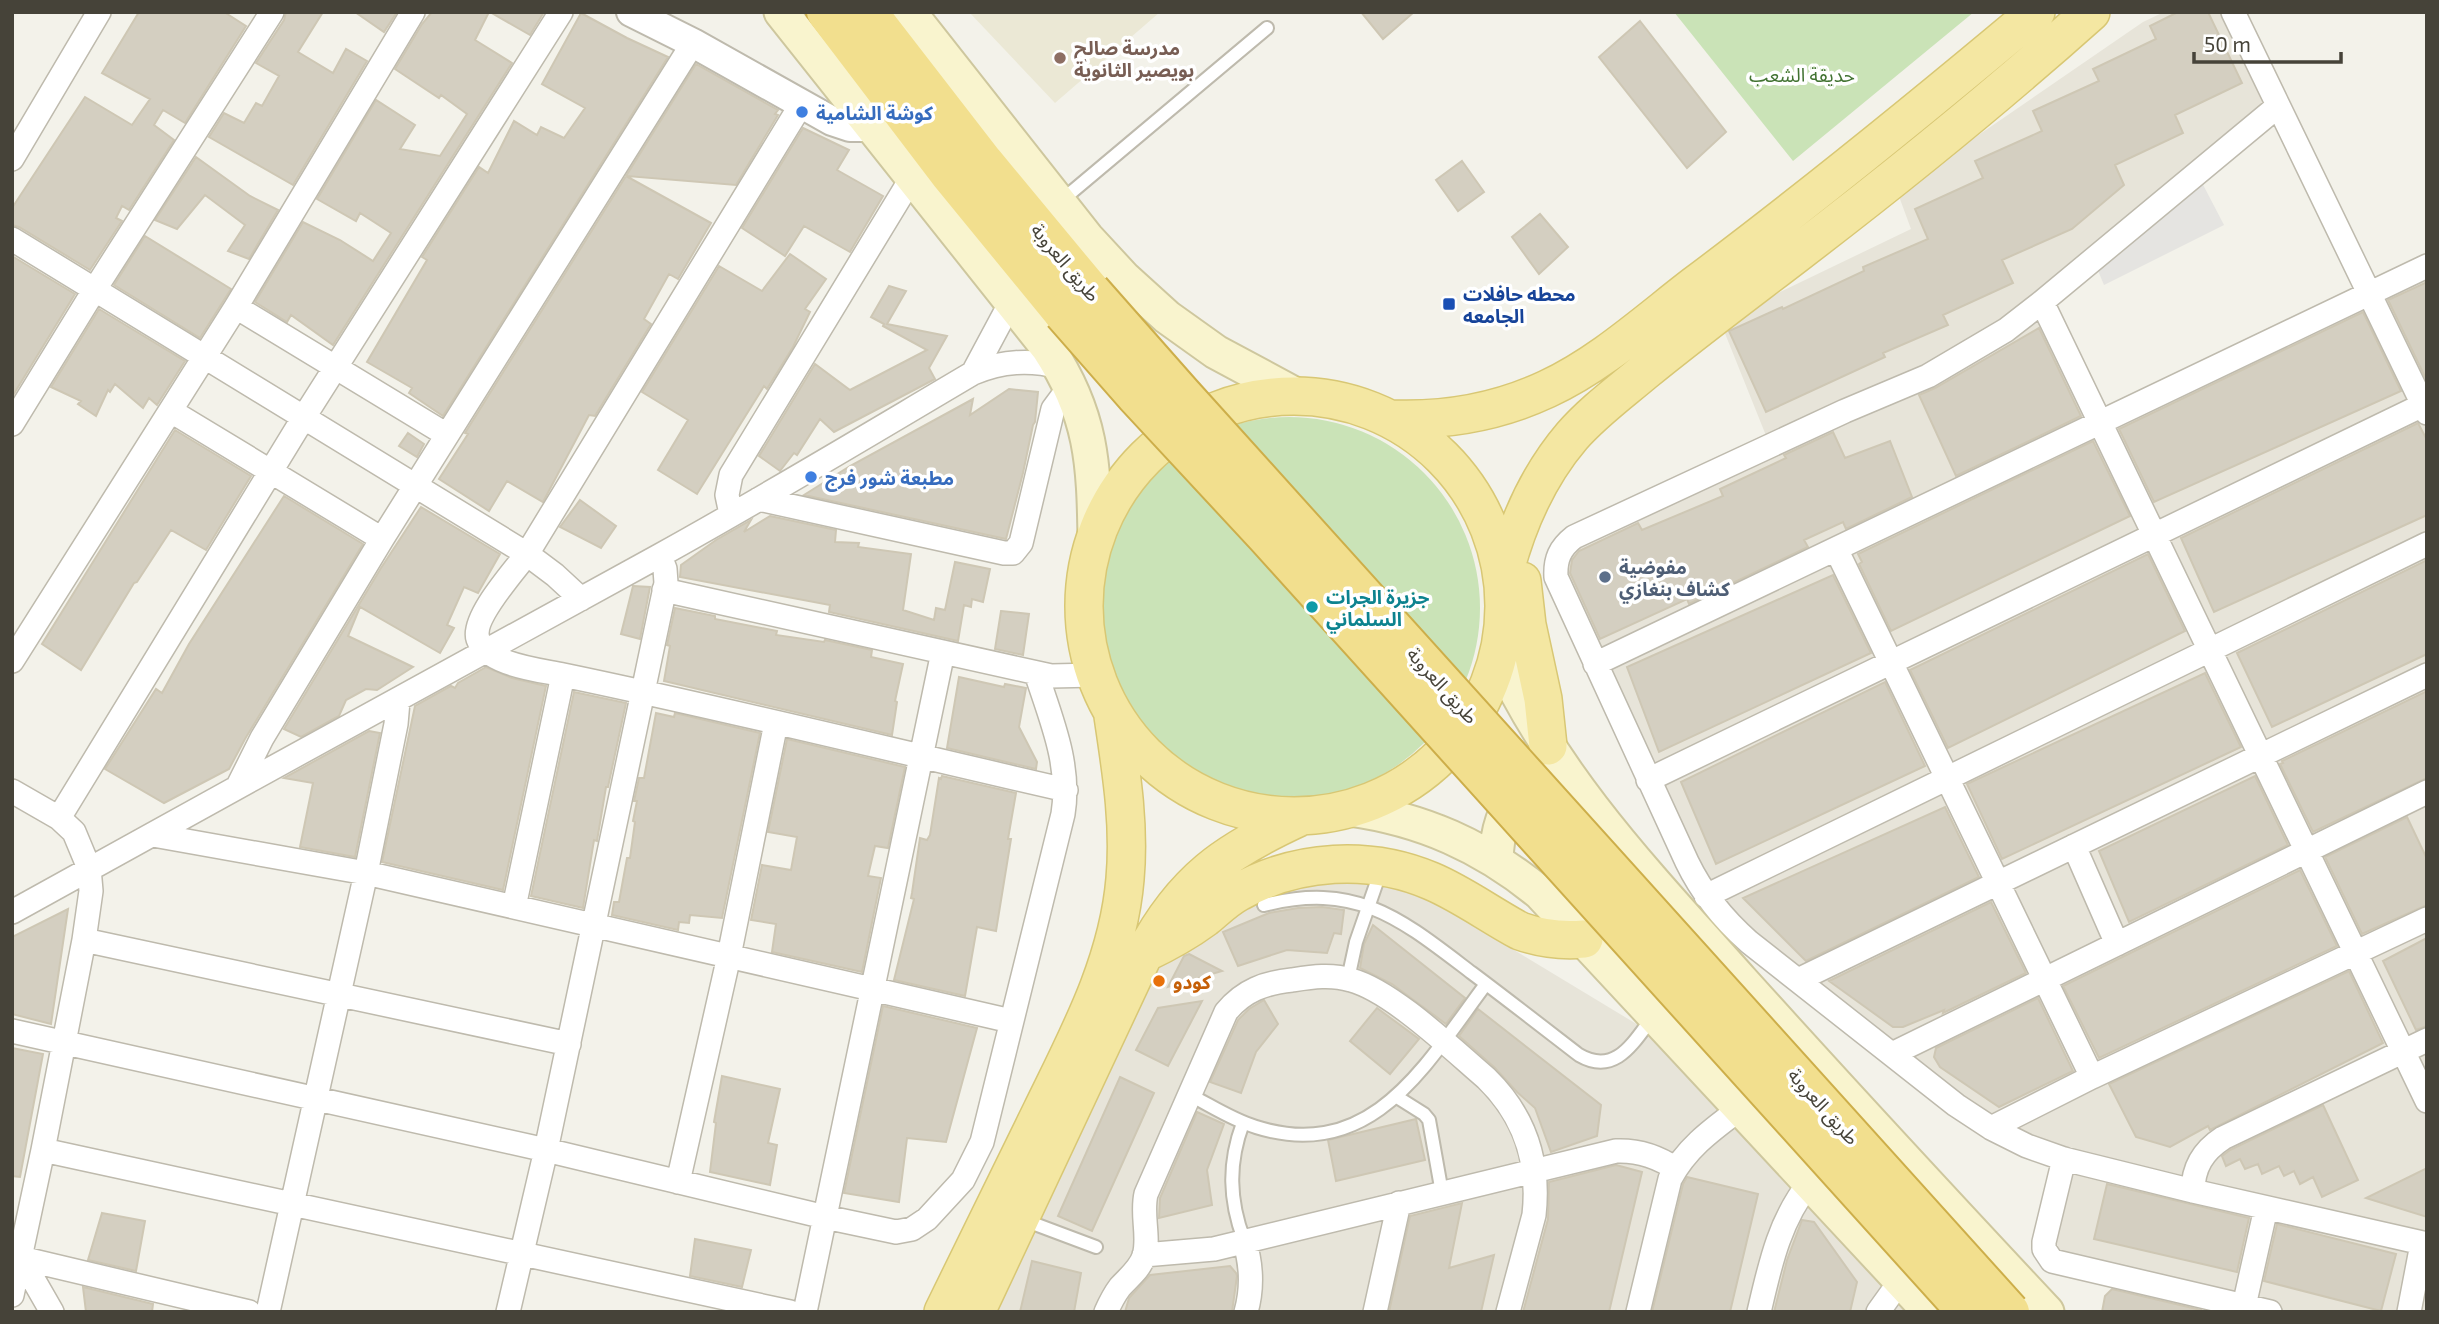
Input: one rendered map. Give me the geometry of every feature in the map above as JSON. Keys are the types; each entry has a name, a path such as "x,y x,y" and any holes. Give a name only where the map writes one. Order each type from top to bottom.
{"highway":[{"name":"طريق العروبة","path":"826,12 950,175 1077,302 1181,393 2010,1312"},
{"name":"طريق العروبة","path":"867,12 984,162 1144,405 1275,546 1967,1312"}],"main road":[{"path":"780,12 1059,367 1079,407 1091,450 1095,541"},
{"path":"909,12 1105,259 1144,297 1216,352 1296,395"},
{"path":"1392,419 1438,419 1484,411 1529,397 1570,377 1724,264 2036,12"},
{"path":"1502,579 1516,530 1526,508 1554,460 1593,414 1675,346 1935,143 2091,12"},
{"path":"1059,367 1065,360 1089,384 1099,389 1122,392 1133,389 1150,375 1160,356 1159,335 1144,297"},
{"path":"1349,810 1417,777 1445,752 1469,723 1482,701 1499,654 1503,629 1502,579 1490,530 1467,486 1433,448 1392,419 1346,401 1296,395 1260,398 1225,407 1203,416 1162,442 1144,458 1115,497 1088,563 1084,608 1096,676 1112,711 1142,751 1181,784 1202,796 1250,812 1300,817 1349,810 1379,813 1428,826 1463,841 1496,860 1539,893 1584,939 1930,1312"},
{"path":"1496,860 1499,829 1511,800 1554,754 1523,596 1522,547 1526,508"},
{"name":"طريق العروبة","path":"1499,654 1521,701 1554,754 1608,827 1659,889 2047,1312"},
{"path":"943,1312 1075,1042 1108,963 1121,908 1127,853 1125,797 1112,711"},
{"path":"976,1312 1144,954 1173,907 1212,867 1248,842 1300,817"},
{"path":"1144,954 1186,932 1241,891 1279,874 1320,865 1362,864 1432,881 1535,937 1584,939"}],"street":[{"path":"12,159 99,12"},
{"path":"12,424 272,12"},
{"path":"12,661 236,307 413,12"},
{"path":"59,818 304,417 561,12"},
{"path":"631,12 841,125 870,127"},
{"path":"1648,779 2425,407 2233,12"},
{"path":"238,786 262,738 382,539 693,43"},
{"path":"802,103 527,554 480,620 478,640 486,651 510,663 643,691 1066,790"},
{"path":"2278,106 2006,330 1888,396 1845,411 1574,537 1566,543 1557,559 1556,577 1686,862 1706,896 1734,928 1956,1105 1991,1128 2026,1146 2063,1159 2424,1244 2409,1312"},
{"path":"731,514 728,485 736,467 911,179"},
{"path":"12,239 527,554 555,575 580,599"},
{"path":"1595,664 2427,265"},
{"path":"2042,302 2427,1101"},
{"path":"973,373 1011,303"},
{"path":"236,307 447,435"},
{"path":"12,912 660,556 973,373 1016,362 1031,361 1059,367 1021,543 1013,553 759,499"},
{"path":"171,411 382,539"},
{"path":"1706,896 2427,544"},
{"path":"1836,548 2092,1077"},
{"path":"508,1312 569,1044 664,590 666,569 660,556"},
{"path":"664,590 1036,673 1066,677 1096,676"},
{"path":"805,1312 943,652"},
{"path":"12,1031 546,1150 825,1217 896,1232 912,1229 926,1219 963,1180 977,1155 986,1128 1063,814 1066,790 1061,752 1036,673"},
{"path":"514,907 563,675"},
{"path":"1798,980 2427,675"},
{"path":"268,1312 366,873 396,724 398,701"},
{"path":"678,1182 729,956 776,723"},
{"path":"12,791 59,818 74,832 89,869 91,891 43,1150 15,1253 12,1295"},
{"path":"1892,1054 2306,851 2425,797"},
{"path":"153,835 366,873 1011,1021"},
{"path":"2074,846 2118,944"},
{"path":"1991,1128 2092,1077 2427,919"},
{"path":"84,940 569,1044"},
{"path":"1106,1312 1112,1299 1137,1269 1144,1255 1146,1238 1143,1217 1146,1194 1220,1021 1241,996 1272,982 1324,976 1348,979 1386,996 1486,1078 1510,1104 1526,1135 1535,1170 1534,1215 1508,1312"},
{"path":"2193,1191 2195,1170 2200,1160 2206,1151 2223,1138 2427,1040"},
{"path":"1638,1312 1667,1190 1676,1168 1697,1142 1741,1108"},
{"path":"43,1150 790,1312"},
{"path":"1144,1255 1191,1253 1603,1153 1628,1151 1653,1156 1676,1168"},
{"path":"2063,1159 2044,1242 2044,1249 2052,1261 2243,1309 2270,1312"},
{"path":"1759,1312 1775,1244 1799,1196 1810,1182"},
{"path":"1375,1312 1399,1203"},
{"path":"2243,1309 2266,1208"},
{"path":"1244,1240 1251,1269 1250,1298 1246,1312"},
{"path":"15,1253 52,1312"},
{"path":"15,1253 249,1312"},
{"path":"1878,1312 1900,1280"}],"lane":[{"path":"1059,203 1267,28"},
{"path":"1348,979 1367,905 1382,867"},
{"path":"1264,905 1316,897 1367,905 1407,924 1579,1055 1594,1061 1610,1060 1625,1053 1654,1015"},
{"path":"1188,1094 1243,1123 1287,1133 1331,1130 1360,1121 1397,1097 1411,1083 1486,984"},
{"path":"1397,1097 1429,1119 1443,1193"},
{"path":"1243,1123 1232,1159 1231,1180 1232,1200 1244,1240"},
{"path":"1020,1219 1096,1247"}],"shaded area":[{"name":"مدرسة صالح بويصير الثانوية","path":"969,12 1160,12 1055,103"},
{"path":"2164,12 2222,12 2271,105 2041,307 2095,426 2427,271 2427,1312 2275,1312 2051,1250 2062,1150 1999,1125 1737,929 1704,885 1558,553 1771,448 1720,321 1911,229 1897,191 2143,22"},
{"path":"2199,177 2224,225 2104,285 2094,261"},
{"path":"1349,876 1412,891 1701,1063 1932,1312 977,1312 1123,992 1236,902"}],"green space":[{"name":"حديقة الشعب","path":"1674,12 1974,12 1793,161"},
{"path":"1289,417 1326,420 1362,431 1395,449 1424,473 1448,502 1466,535 1477,571 1480,608 1477,645 1466,681 1448,714 1424,743 1395,767 1362,785 1326,796 1289,799 1252,796 1216,785 1183,767 1154,743 1130,714 1112,681 1101,645 1098,608 1101,571 1112,535 1130,502 1154,473 1183,449 1216,431 1252,420"}],"building":[{"path":"139,12 224,12 246,26 185,123 163,110 154,125 174,140 129,210 122,206 116,218 122,221 90,270 12,225 12,208 85,97 132,125 150,99 102,73"},
{"path":"286,12 323,12 298,52 333,73 346,49 367,61 293,185 209,137 224,113 244,123 256,103 262,106 279,76 256,63 284,20"},
{"path":"355,12 397,12 384,32"},
{"path":"432,12 489,12 475,40 512,63 333,345 291,315 287,322 255,302 303,222 340,240 373,261 391,233 360,213 356,221 317,199 376,100 415,125 400,149 440,156 467,114 441,95 439,98 395,69"},
{"path":"490,12 544,12 530,35"},
{"path":"1361,12 1414,12 1383,39"},
{"path":"2178,12 2208,12 2242,83 2175,115 2183,133 2115,165 2124,185 2072,229 2002,260 2013,283 1943,315 1948,325 1883,353 1885,357 1766,412 1729,331 1782,307 1783,309 1864,271 1863,267 1928,239 1915,209 1983,178 1975,161 2042,131 2033,111 2099,81 2093,69 2156,39 2150,26"},
{"path":"581,13 668,57 443,416 409,393 412,388 367,362 427,260 422,257 479,167 488,173 514,121 537,135 541,127 564,138 585,108 542,84"},
{"path":"1640,21 1726,132 1687,168 1599,57"},
{"path":"696,64 778,110 775,114 778,115 736,185 626,176"},
{"path":"803,128 849,150 837,170 883,196 850,252 804,226 785,256 742,228"},
{"path":"196,157 250,196 278,210 249,259 228,251 245,225 205,195 177,229 155,220"},
{"path":"1462,161 1484,192 1458,211 1436,180"},
{"path":"626,176 711,223 678,279 669,274 644,319 651,324 595,416 589,415 543,502 507,481 489,511 439,479"},
{"path":"1540,214 1568,247 1539,274 1512,237"},
{"path":"145,236 231,289 200,338 114,285"},
{"path":"790,254 826,279 805,309 810,312 793,347 767,389 764,386 697,494 658,470 688,420 642,392 719,266 762,291"},
{"path":"12,256 75,294 12,397"},
{"path":"2427,282 2427,379 2426,379 2388,300"},
{"path":"889,286 906,291 887,324 947,336 929,368 935,379 834,432 820,419 797,455 794,453 780,471 759,456 815,364 850,390 927,350 871,317"},
{"path":"99,309 185,361 157,405 149,398 143,408 115,384 110,392 108,390 96,416 78,404 81,401 51,387"},
{"path":"2363,312 2401,391 2154,502 2119,429"},
{"path":"2039,328 2081,416 1956,476 1919,395"},
{"path":"1009,389 1038,392 1035,422 1006,539 804,495 850,466 973,399 970,415"},
{"path":"2418,423 2427,440 2427,515 2214,612 2181,538"},
{"path":"175,430 251,476 206,550 171,530 134,583 81,670 42,644"},
{"path":"1833,432 1845,458 1890,441 1912,497 1846,529 1843,522 1804,540 1808,547 1689,604 1687,599 1600,639 1570,573 1572,560 1579,551 1638,523 1642,530 1723,496 1720,489"},
{"path":"408,433 424,444 417,457 399,446"},
{"path":"2093,441 2130,516 1891,631 1859,564 1862,562 1858,554"},
{"path":"284,496 363,544 229,769 164,803 105,769 156,689 162,693 189,644"},
{"path":"580,500 616,526 601,548 560,527"},
{"path":"421,507 500,554 478,593 464,587 447,625 454,628 440,653 360,607 348,636 413,667 377,690 366,689 346,700 339,716 301,737 284,729 381,568"},
{"path":"770,516 836,530 835,542 859,543 858,547 911,554 903,610 934,620 936,608 945,610 955,562 990,569 983,602 972,599 971,607 964,605 958,641 829,612 830,605 680,577 681,565 716,540 751,520 744,532"},
{"path":"2148,554 2185,631 1948,748 1910,670"},
{"path":"2427,560 2427,654 2272,727 2237,653"},
{"path":"1833,575 1871,653 1659,752 1627,667"},
{"path":"633,586 650,587 640,639 621,634"},
{"path":"675,608 777,631 776,635 825,640 872,650 871,657 903,664 895,701 892,735 664,681 670,646 667,645"},
{"path":"1001,611 1029,614 1023,655 995,649"},
{"path":"486,667 512,678 546,686 503,890 382,862 415,706 451,686 455,688 458,683"},
{"path":"2205,673 2241,747 2002,859 1967,784"},
{"path":"959,677 1004,687 1005,684 1026,688 1019,727 1037,762 1036,769 947,748"},
{"path":"1885,682 1925,766 1716,864 1681,782"},
{"path":"2427,691 2427,778 2313,832 2280,764 2282,761"},
{"path":"574,692 626,703 606,787 597,841 594,840 583,908 531,896"},
{"path":"656,713 674,717 675,713 760,733 722,918 690,915 689,923 679,922 678,930 612,915 614,902 619,902 627,858 630,858 637,801 634,801 639,778 644,778"},
{"path":"369,731 380,733 355,857 300,847 313,783 284,778"},
{"path":"787,739 905,767 888,848 875,846 868,876 881,878 862,972 772,952 776,924 751,920 762,865 791,870 797,837 768,832"},
{"path":"942,776 1016,793 996,931 977,927 965,996 894,980 914,899 911,898 920,838 927,840 930,835 939,778"},
{"path":"2255,776 2288,845 2129,922 2099,851"},
{"path":"1945,807 1979,877 1806,961 1743,898"},
{"path":"2407,817 2427,859 2427,905 2362,934 2325,857"},
{"path":"2300,870 2337,946 2099,1058 2063,986"},
{"path":"1991,902 2026,973 1943,1013 1944,1010 1903,1027 1893,1027 1829,981"},
{"path":"1322,907 1344,910 1341,934 1334,933 1327,953 1287,950 1238,966 1223,932 1269,913"},
{"path":"68,909 51,1024 12,1014 12,937"},
{"path":"1373,925 1465,998 1446,1024 1392,984 1360,968 1364,944"},
{"path":"2427,938 2427,1026 2416,1030 2383,961"},
{"path":"1189,954 1222,971 1168,987 1184,956"},
{"path":"2349,971 2383,1043 2210,1130 2208,1126 2170,1147 2136,1137 2109,1084"},
{"path":"2038,998 2073,1071 1999,1107 1940,1067 1934,1057 1936,1048"},
{"path":"1264,1000 1278,1024 1256,1052 1241,1093 1210,1082 1238,1020"},
{"path":"1202,1001 1168,1066 1136,1050 1158,1008"},
{"path":"883,1006 977,1028 946,1142 907,1138 899,1202 844,1193"},
{"path":"1377,1008 1419,1039 1390,1074 1350,1041"},
{"path":"1478,1009 1601,1105 1597,1136 1551,1152 1535,1108 1459,1036"},
{"path":"12,1048 43,1054 20,1177 12,1176"},
{"path":"722,1076 780,1089 768,1143 777,1145 770,1185 710,1172 714,1122"},
{"path":"1120,1077 1154,1093 1092,1231 1058,1216"},
{"path":"2323,1105 2358,1180 2322,1197 2313,1177 2300,1184 2294,1171 2284,1176 2279,1166 2262,1174 2258,1164 2245,1169 2240,1159 2226,1166 2222,1156 2230,1150"},
{"path":"1197,1112 1224,1124 1207,1170 1212,1205 1159,1218 1160,1198"},
{"path":"1416,1119 1425,1160 1336,1181 1328,1140"},
{"path":"1616,1165 1642,1172 1609,1312 1523,1312 1548,1219 1549,1182"},
{"path":"2427,1168 2427,1217 2366,1198"},
{"path":"1687,1177 1758,1194 1730,1312 1652,1312 1683,1184"},
{"path":"2107,1184 2249,1218 2237,1272 2094,1239"},
{"path":"1462,1203 1449,1268 1494,1255 1481,1312 1389,1312 1410,1216"},
{"path":"102,1213 145,1221 136,1271 88,1260"},
{"path":"1802,1220 1814,1222 1857,1282 1850,1312 1774,1312 1787,1260"},
{"path":"2277,1224 2396,1254 2381,1311 2264,1281"},
{"path":"695,1239 751,1250 742,1287 690,1276"},
{"path":"1032,1261 1081,1273 1074,1312 1020,1312"},
{"path":"1230,1266 1237,1276 1232,1312 1125,1312 1129,1298 1150,1275"},
{"path":"83,1287 153,1304 152,1312 86,1312"},
{"path":"2112,1289 2201,1310 2102,1312 2105,1296"}],"place":[{"name":"مدرسة صالح بويصير الثانوية","path":"1060,58"},
{"name":"كوشة الشامية","path":"802,112"},
{"name":"محطه حافلات الجامعه","path":"1449,304"},
{"name":"مطبعة شور فرج","path":"811,477"},
{"name":"مفوضية كشاف بنغازي","path":"1605,577"},
{"name":"جزيرة الجرات السلماني","path":"1312,607"},
{"name":"كودو","path":"1159,981"}]}
